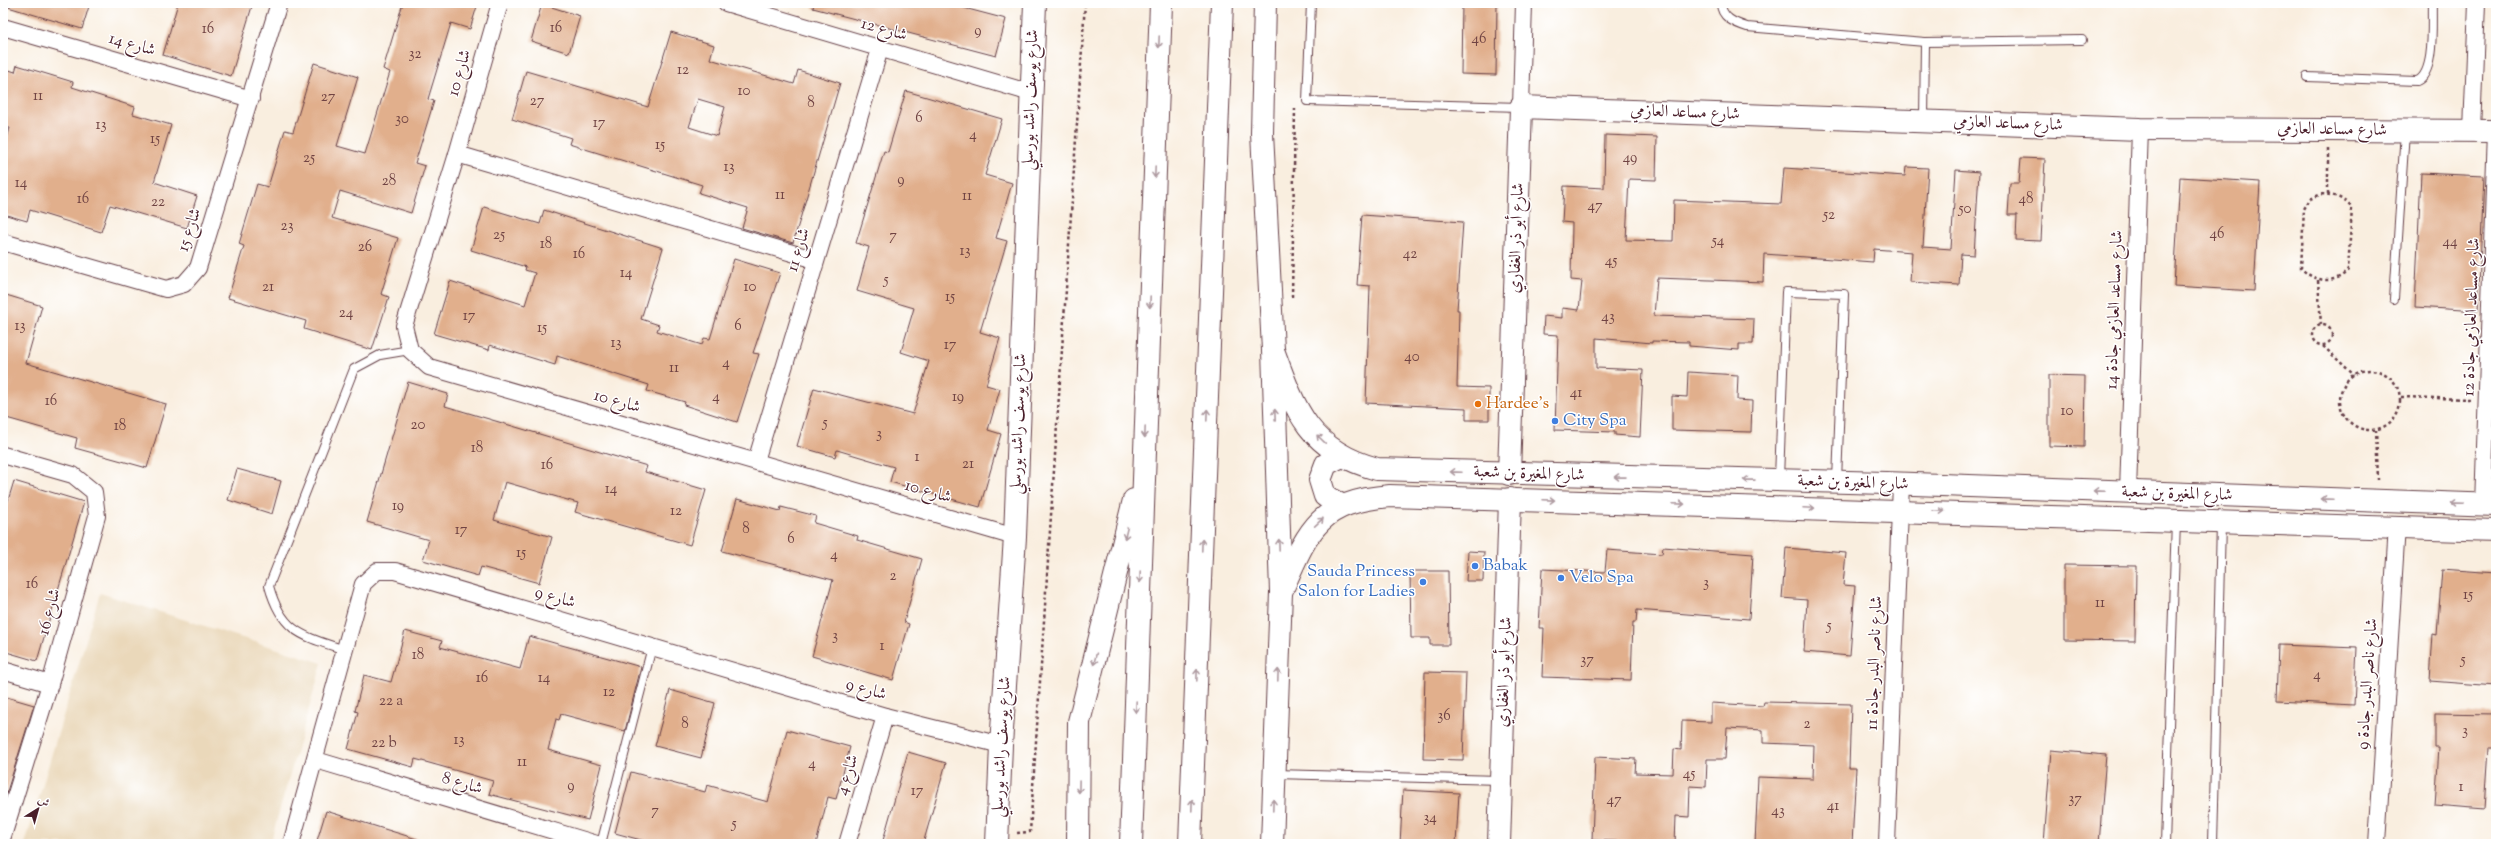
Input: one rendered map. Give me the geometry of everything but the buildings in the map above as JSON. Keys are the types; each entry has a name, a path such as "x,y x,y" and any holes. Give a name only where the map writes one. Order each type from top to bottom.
{"main road":[{"name":"شارع يوسف راشد بورسلي","path":"997,839 1001,745 1016,537 1035,3"},
{"path":"1131,844 1161,3"},
{"path":"1190,844 1222,3"},
{"path":"1265,3 1262,133 1273,350 1281,592 1272,844"},
{"name":"شارع مساعد العازمي","path":"1521,107 2140,129 2496,131"},
{"name":"شارع أبو ذر الغفاري","path":"1509,474 1521,107"},
{"name":"شارع المغيرة بن شعبة","path":"1273,350 1291,400 1300,415 1322,441 1342,456 1357,464 1377,469 1509,474 1901,484 2490,505"},
{"path":"1078,844 1080,722 1145,454"},
{"path":"1341,505 1325,496 1320,480 1326,464 1342,456"},
{"name":"شارع المغيرة بن شعبة","path":"1281,592 1312,529 1341,505 1370,497 1390,496 1900,510 2397,526 2496,531"},
{"name":"شارع أبو ذر الغفاري","path":"1499,844 1510,499"}],"street":[{"name":"شارع 15","path":"3,242 166,289 184,284 198,268 280,3"},
{"name":"شارع 10","path":"500,3 457,154 404,326 410,350 429,367 1016,537"},
{"name":"شارع أبو ذر الغفاري","path":"1521,107 1524,3"},
{"path":"2472,130 2477,3"},
{"name":"شارع 12","path":"735,4 880,49 1031,93"},
{"name":"شارع 14","path":"3,27 251,99"},
{"name":"شارع 11","path":"756,461 880,49"},
{"name":"شارع مساعد العازمي جادة 14","path":"2128,492 2140,129"},
{"name":"شارع مساعد العازمي جادة 12","path":"2490,505 2488,400 2496,131"},
{"path":"457,154 816,260"},
{"name":"شارع 16","path":"3,455 73,475 94,492 97,516 50,684 3,836"},
{"name":"شارع ناصر البدر جادة 11","path":"1887,844 1901,484"},
{"name":"شارع ناصر البدر جادة 9","path":"2377,844 2397,526"},
{"name":"شارع 9","path":"291,844 316,760 363,584 377,570 395,571 886,716 1001,745"},
{"path":"3,670 50,684"},
{"name":"شارع 4","path":"848,844 886,716"},
{"name":"شارع 8","path":"316,760 597,844"}],"lane":[{"path":"1311,3 1307,101 1521,107"},
{"path":"1721,3 1721,8 1730,21 1747,27 1925,42 2082,40"},
{"path":"2308,77 2417,81 2424,78 2430,69 2432,3"},
{"path":"1924,121 1925,42"},
{"path":"2394,299 2405,131"},
{"path":"1779,481 1786,292 1844,294 1837,482"},
{"path":"345,650 299,634 282,617 274,604 269,586 354,370 380,355 410,350"},
{"path":"2164,844 2176,519"},
{"path":"2213,844 2221,520"},
{"path":"601,844 652,647"},
{"path":"1274,774 1501,780"}],"path":[{"path":"997,839 1030,832 1085,3"},
{"path":"2328,129 2328,194"},
{"path":"2321,194 2328,194 2344,199 2352,208 2348,270 2342,277 2318,280 2307,275 2301,268 2304,209 2310,199 2321,194"},
{"path":"2318,280 2321,325"},
{"path":"2321,325 2329,327 2332,332 2329,344 2323,346 2317,345 2311,335 2313,330 2321,325"},
{"path":"2323,346 2354,375"},
{"path":"2370,369 2382,372 2391,378 2398,386 2401,397 2400,408 2395,418 2387,426 2376,430 2365,430 2354,426 2346,418 2341,408 2340,397 2343,386 2354,375 2370,369"},
{"path":"2401,397 2488,400"},
{"path":"2376,430 2378,501"}],"shaded area":[{"path":"100,593 322,663 270,844 25,844"}],"place":[{"name":"Hardee's","path":"1478,404"},
{"name":"City Spa","path":"1555,421"},
{"name":"Babak","path":"1475,566"},
{"name":"Velo Spa","path":"1561,578"},
{"name":"Sauda Princess Salon for Ladies","path":"1423,582"}]}
